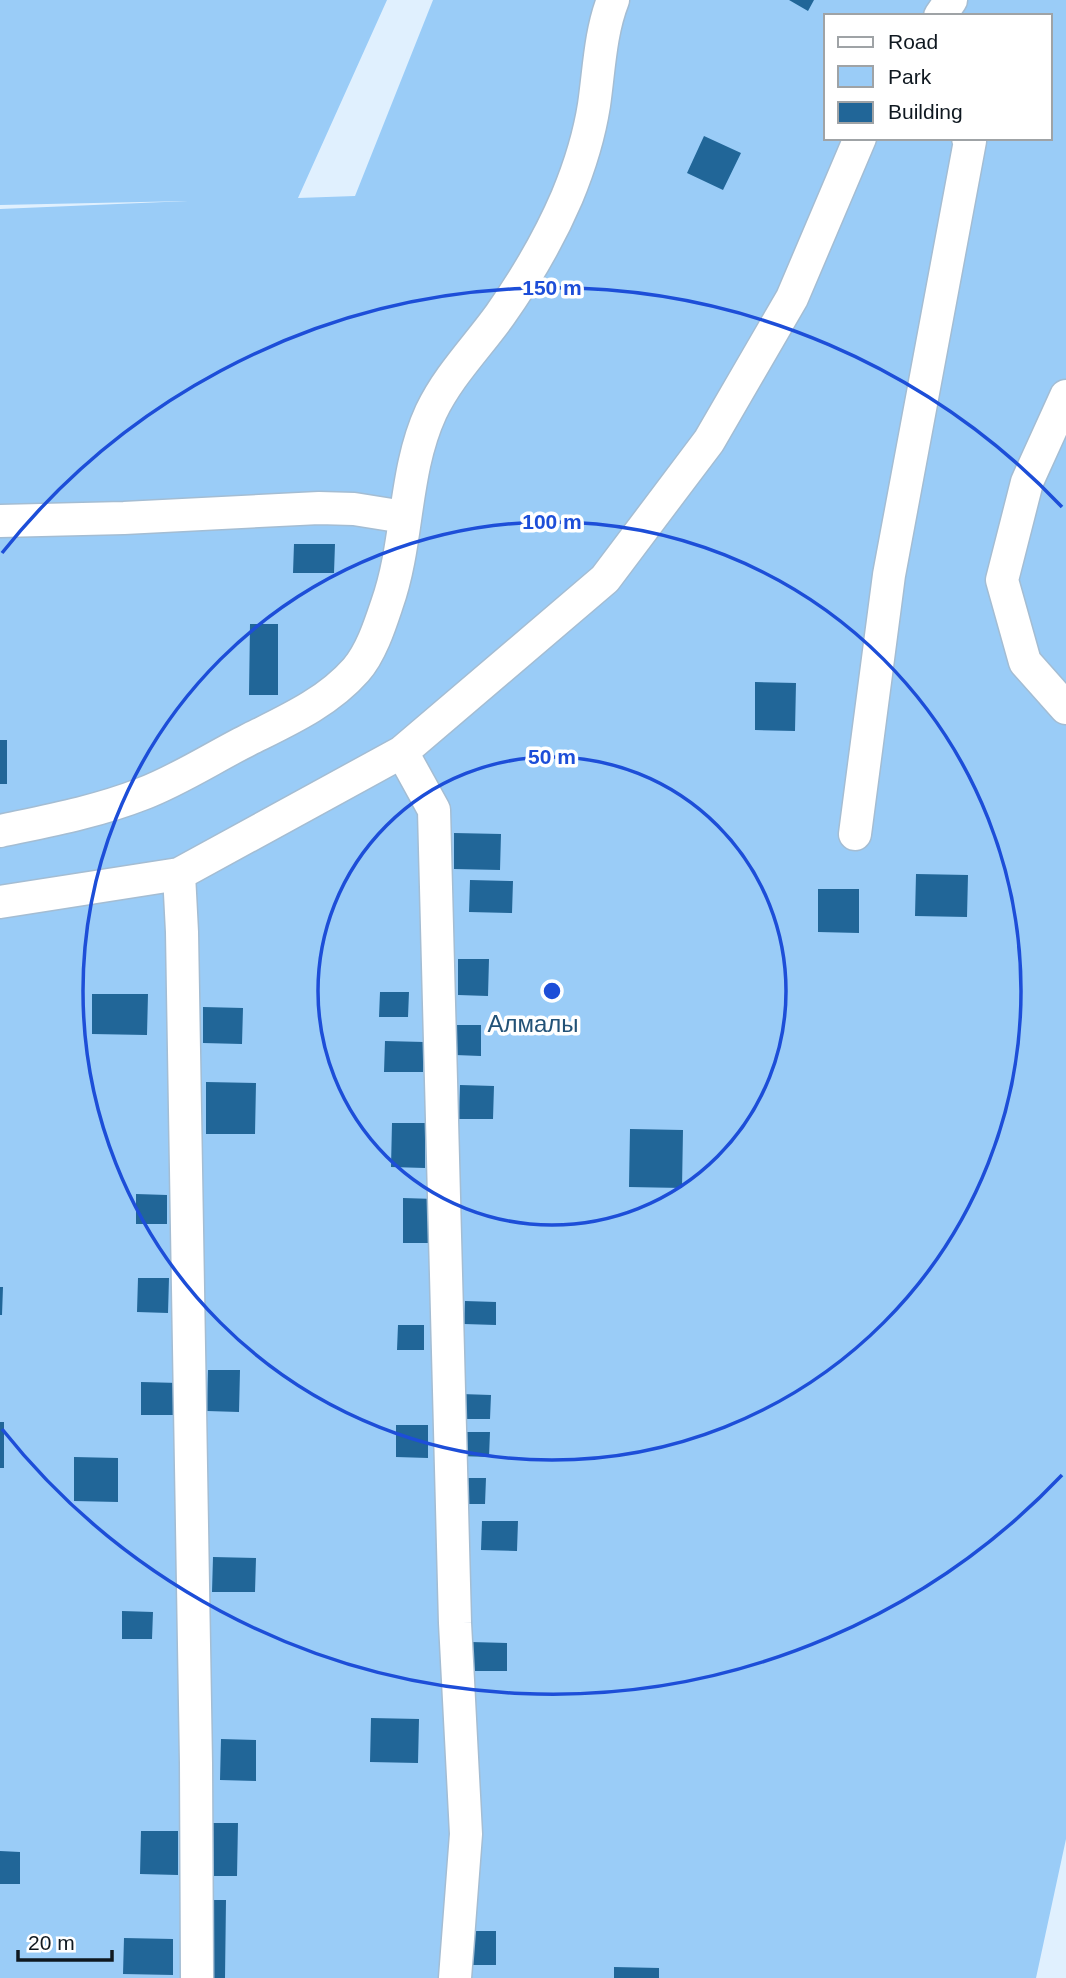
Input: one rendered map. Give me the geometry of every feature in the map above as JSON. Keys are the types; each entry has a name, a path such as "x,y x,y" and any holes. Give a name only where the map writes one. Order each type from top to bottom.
{"street":[{"path":"0,831 103,807 144,793 298,714 335,692 359,667 376,634 388,601 415,465 431,412 521,283 567,197 586,141 600,54 613,0"},
{"path":"0,902 179,874 402,752 605,579 701,452 792,298 859,140"},
{"path":"855,834 889,575 969,140"},
{"path":"1066,396 1027,482 1002,580 1025,662 1066,708"},
{"path":"0,521 318,508 354,509 404,517"},
{"path":"402,752 434,810 455,1623 466,1834 456,1978"},
{"path":"179,874 196,1763 197,1978"}],"green space":[{"name":"Алмалы","path":"0,0 387,0 298,198 355,196 433,0 1066,0 1066,1839 1036,1978 0,1978 0,209 188,201 0,205"}],"building":[{"path":"789,0 814,0 808,11"},
{"path":"704,136 741,153 723,190 687,173"},
{"path":"294,544 335,544 334,573 293,573"},
{"path":"250,624 278,624 278,695 249,695"},
{"path":"755,682 796,683 795,731 755,730"},
{"path":"0,740 7,740 7,784 0,784"},
{"path":"454,833 501,834 500,870 454,869"},
{"path":"916,874 968,875 967,917 915,916"},
{"path":"470,880 513,881 512,913 469,912"},
{"path":"818,889 859,889 859,933 818,932"},
{"path":"458,959 489,959 488,996 458,995"},
{"path":"380,992 409,992 408,1017 379,1017"},
{"path":"92,994 148,994 147,1035 92,1034"},
{"path":"203,1007 243,1008 242,1044 203,1043"},
{"path":"455,1025 481,1025 481,1056 455,1055"},
{"path":"385,1041 424,1042 423,1072 384,1072"},
{"path":"206,1082 256,1083 255,1134 206,1134"},
{"path":"460,1085 494,1086 493,1119 459,1119"},
{"path":"392,1123 425,1123 425,1168 391,1167"},
{"path":"630,1129 683,1130 682,1188 629,1187"},
{"path":"136,1194 167,1195 167,1224 136,1224"},
{"path":"403,1198 435,1199 434,1243 403,1243"},
{"path":"138,1278 169,1278 168,1313 137,1312"},
{"path":"0,1287 3,1287 2,1315 0,1315"},
{"path":"465,1301 496,1302 496,1325 464,1324"},
{"path":"398,1325 424,1325 424,1350 397,1350"},
{"path":"208,1370 240,1370 239,1412 207,1411"},
{"path":"141,1382 179,1383 178,1415 141,1415"},
{"path":"461,1394 491,1395 490,1419 461,1419"},
{"path":"0,1422 4,1422 4,1468 0,1468"},
{"path":"396,1425 428,1425 428,1458 396,1457"},
{"path":"460,1432 490,1432 489,1457 459,1456"},
{"path":"74,1457 118,1458 118,1502 74,1501"},
{"path":"463,1478 486,1478 485,1504 462,1504"},
{"path":"482,1521 518,1521 517,1551 481,1550"},
{"path":"213,1557 256,1558 255,1592 212,1592"},
{"path":"122,1611 153,1612 152,1639 122,1639"},
{"path":"471,1642 507,1643 507,1671 471,1671"},
{"path":"371,1718 419,1719 418,1763 370,1762"},
{"path":"221,1739 256,1740 256,1781 220,1780"},
{"path":"213,1823 238,1823 237,1876 212,1876"},
{"path":"141,1831 178,1831 178,1875 140,1874"},
{"path":"0,1851 20,1852 20,1884 0,1884"},
{"path":"209,1900 226,1900 225,1978 207,1978"},
{"path":"472,1931 496,1931 496,1965 471,1965"},
{"path":"124,1938 173,1939 173,1975 123,1974"},
{"path":"614,1967 659,1968 659,1978 614,1978"}]}
